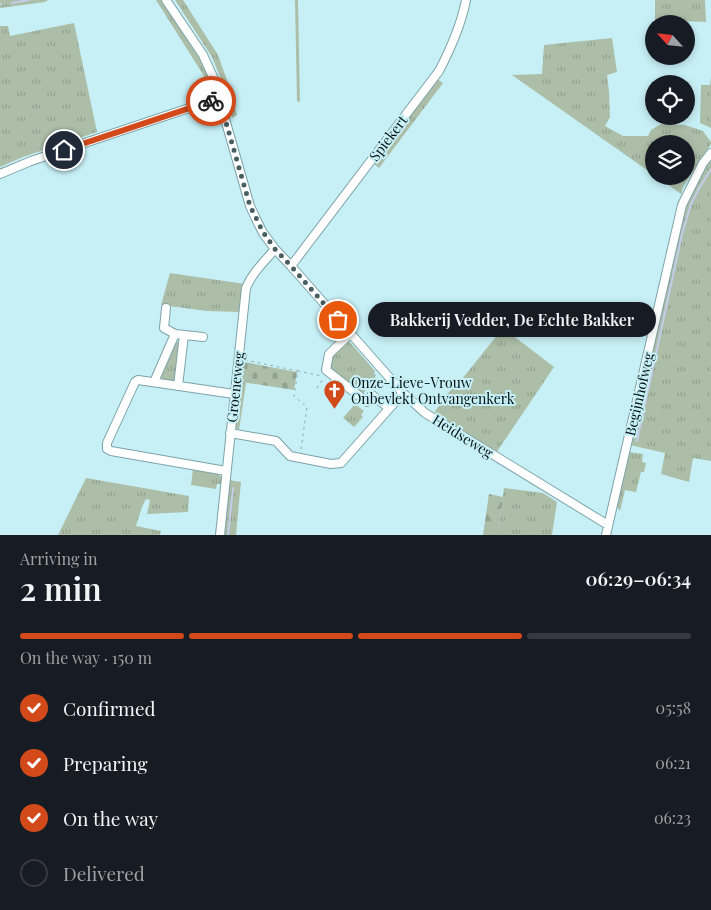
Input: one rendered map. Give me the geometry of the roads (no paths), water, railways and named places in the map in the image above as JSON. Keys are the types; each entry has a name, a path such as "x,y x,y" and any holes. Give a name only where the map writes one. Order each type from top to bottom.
{"street":[{"name":"Heidseweg","path":"166,0 209,67 250,206 263,232 275,249 380,368 425,413 608,525"},
{"name":"Spiekert","path":"291,266 439,71 454,41 466,0"},
{"path":"0,174 31,161 219,98"},
{"name":"Begijnhofweg","path":"608,525 682,205 703,163 711,153"},
{"name":"Groeneweg","path":"220,535 246,288 256,269 275,249"},
{"path":"166,308 164,328 175,334 203,337"},
{"path":"154,382 175,334"},
{"path":"350,334 329,354 326,370 366,402 372,395 389,408"},
{"path":"178,386 184,336"},
{"path":"226,471 111,451 107,448 107,443 134,382 138,380 234,394"},
{"path":"230,433 276,441 290,456 330,464 341,463 403,393"},
{"path":"606,535 608,525"}],"waterway":[{"path":"12,3 29,0"},
{"path":"637,441 682,234 691,204 711,169"},
{"path":"228,535 233,488"}],"place":[{"name":"Bakkerij Vedder, De Echte Bakker","path":"338,320"},
{"name":"Onze-Lieve-Vrouw Onbevlekt Ontvangenkerk","path":"335,409"}]}
